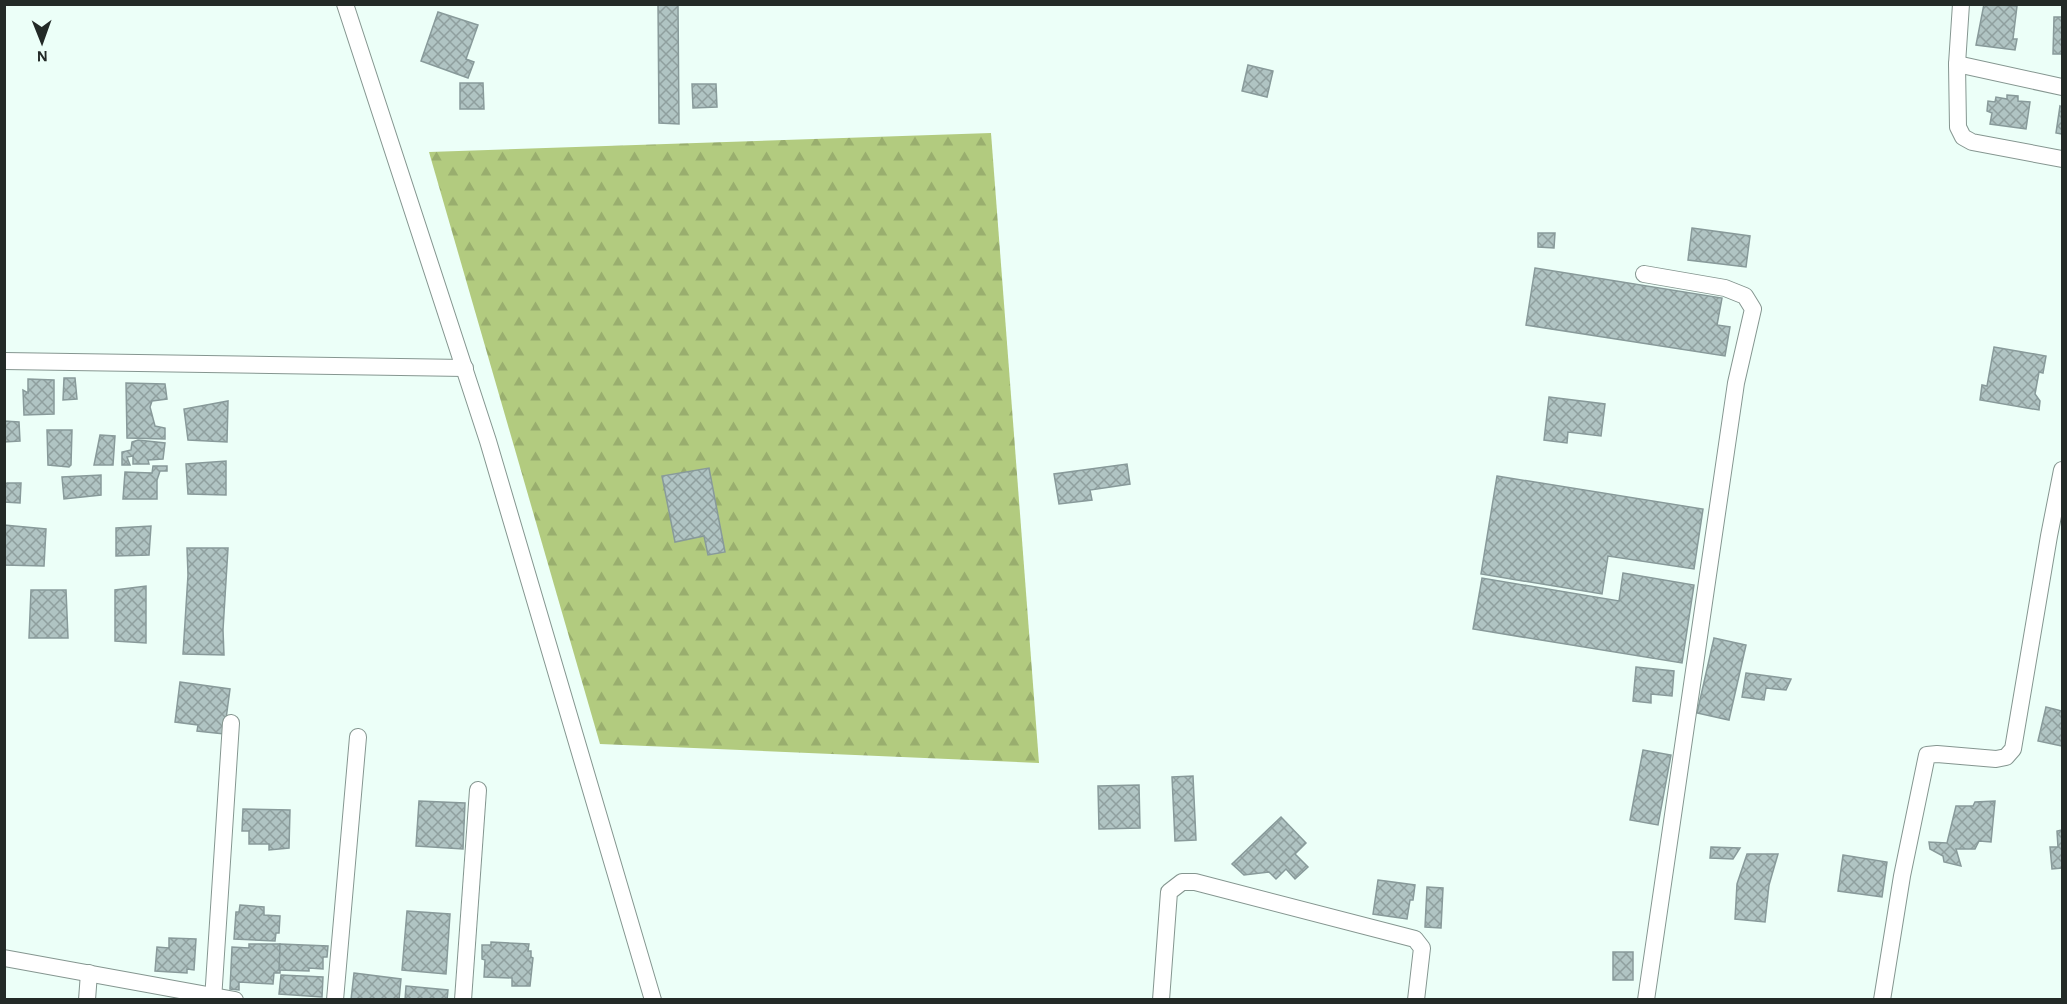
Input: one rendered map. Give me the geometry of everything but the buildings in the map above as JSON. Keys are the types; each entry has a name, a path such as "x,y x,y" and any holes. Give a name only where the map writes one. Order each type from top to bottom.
{"street":[{"path":"345,4 465,368 653,999"},
{"path":"1961,4 1957,64 1958,127 1963,137 1972,142 2062,159"},
{"path":"1957,64 2062,87"},
{"path":"1644,274 1725,288 1744,296 1753,309 1736,383 1646,999"},
{"path":"4,361 465,368"},
{"path":"1882,999 1902,876 1927,756 1937,754 1996,759 2006,757 2013,749 2056,537 2062,470"},
{"path":"213,998 231,723"},
{"path":"335,999 358,737"},
{"path":"463,999 478,790"},
{"path":"1161,999 1169,892 1182,882 1196,882 1415,939 1422,948 1416,999"},
{"path":"4,958 213,998 235,999"},
{"path":"87,999 89,973"}],"green space":[{"path":"991,133 1039,763 600,744 429,152"}]}
